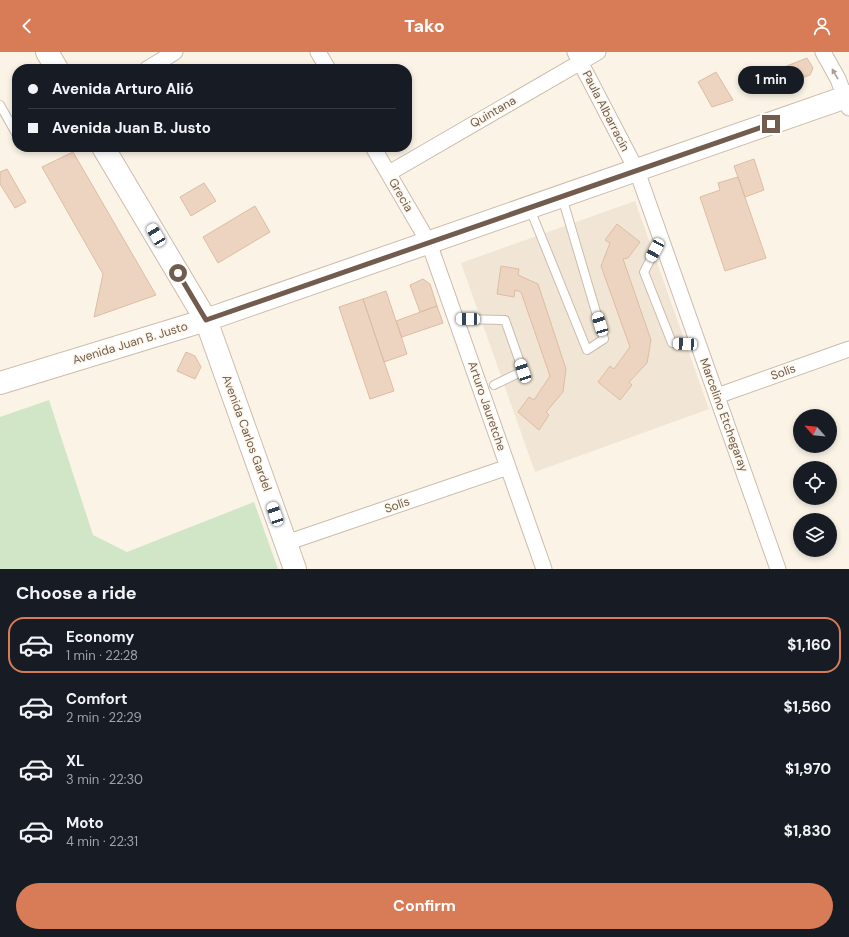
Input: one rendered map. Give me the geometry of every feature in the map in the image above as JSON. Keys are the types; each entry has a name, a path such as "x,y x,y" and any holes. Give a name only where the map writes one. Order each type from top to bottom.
{"main road":[{"path":"47,52 54,64"},
{"name":"Avenida Juan B. Justo","path":"0,383 206,320 637,170 848,101"},
{"name":"Avenida Carlos Gardel","path":"106,152 206,320 295,569"}],"street":[{"path":"155,64 175,52"},
{"path":"318,52 325,64"},
{"name":"Quintana","path":"388,173 578,57 598,52"},
{"path":"823,52 848,101"},
{"name":"Paula Albarracín","path":"578,57 637,170"},
{"name":"Grecia","path":"377,152 429,243"},
{"name":"Marcelino Etchegaray","path":"637,170 778,569"},
{"name":"Arturo Jauretche","path":"429,243 544,569"},
{"name":"Solís","path":"717,396 849,348"},
{"name":"Solís","path":"286,543 508,468"}],"lane":[{"path":"0,106 12,126"},
{"path":"530,208 587,350 604,338 561,197"},
{"path":"661,239 644,272 672,343 699,345"},
{"path":"456,319 505,320 523,371 494,385"}],"shaded area":[{"path":"635,201 709,409 535,472 461,263"}],"green space":[{"path":"49,400 93,535 127,552 254,502 278,569 0,569 0,417"}],"building":[{"path":"807,58 813,68 810,75 788,83 779,69"},
{"path":"716,72 733,100 712,107 698,82"},
{"path":"73,152 156,295 94,317 103,274 42,167"},
{"path":"754,159 764,190 745,197 734,166"},
{"path":"7,169 26,202 15,208 0,184 0,172"},
{"path":"738,177 766,258 725,271 700,197 720,190 718,183"},
{"path":"204,183 216,201 191,216 180,197"},
{"path":"255,206 270,232 218,263 203,237"},
{"path":"617,224 640,242 628,258 623,259 651,340 647,363 629,382 632,385 620,400 598,382 610,366 614,369 630,347 601,266 610,243 605,240"},
{"path":"501,266 519,269 518,275 538,284 566,369 563,392 546,412 549,415 539,430 518,412 529,397 534,400 550,376 521,292 515,290 514,297 497,294"},
{"path":"423,279 430,284 437,306 420,312 410,285"},
{"path":"386,291 407,354 384,362 363,299"},
{"path":"363,299 394,391 370,399 339,307"},
{"path":"437,306 443,323 402,337 396,321"},
{"path":"186,352 195,356 201,367 195,379 177,371"}],"route":[{"path":"178,273 206,320 771,124"}]}
